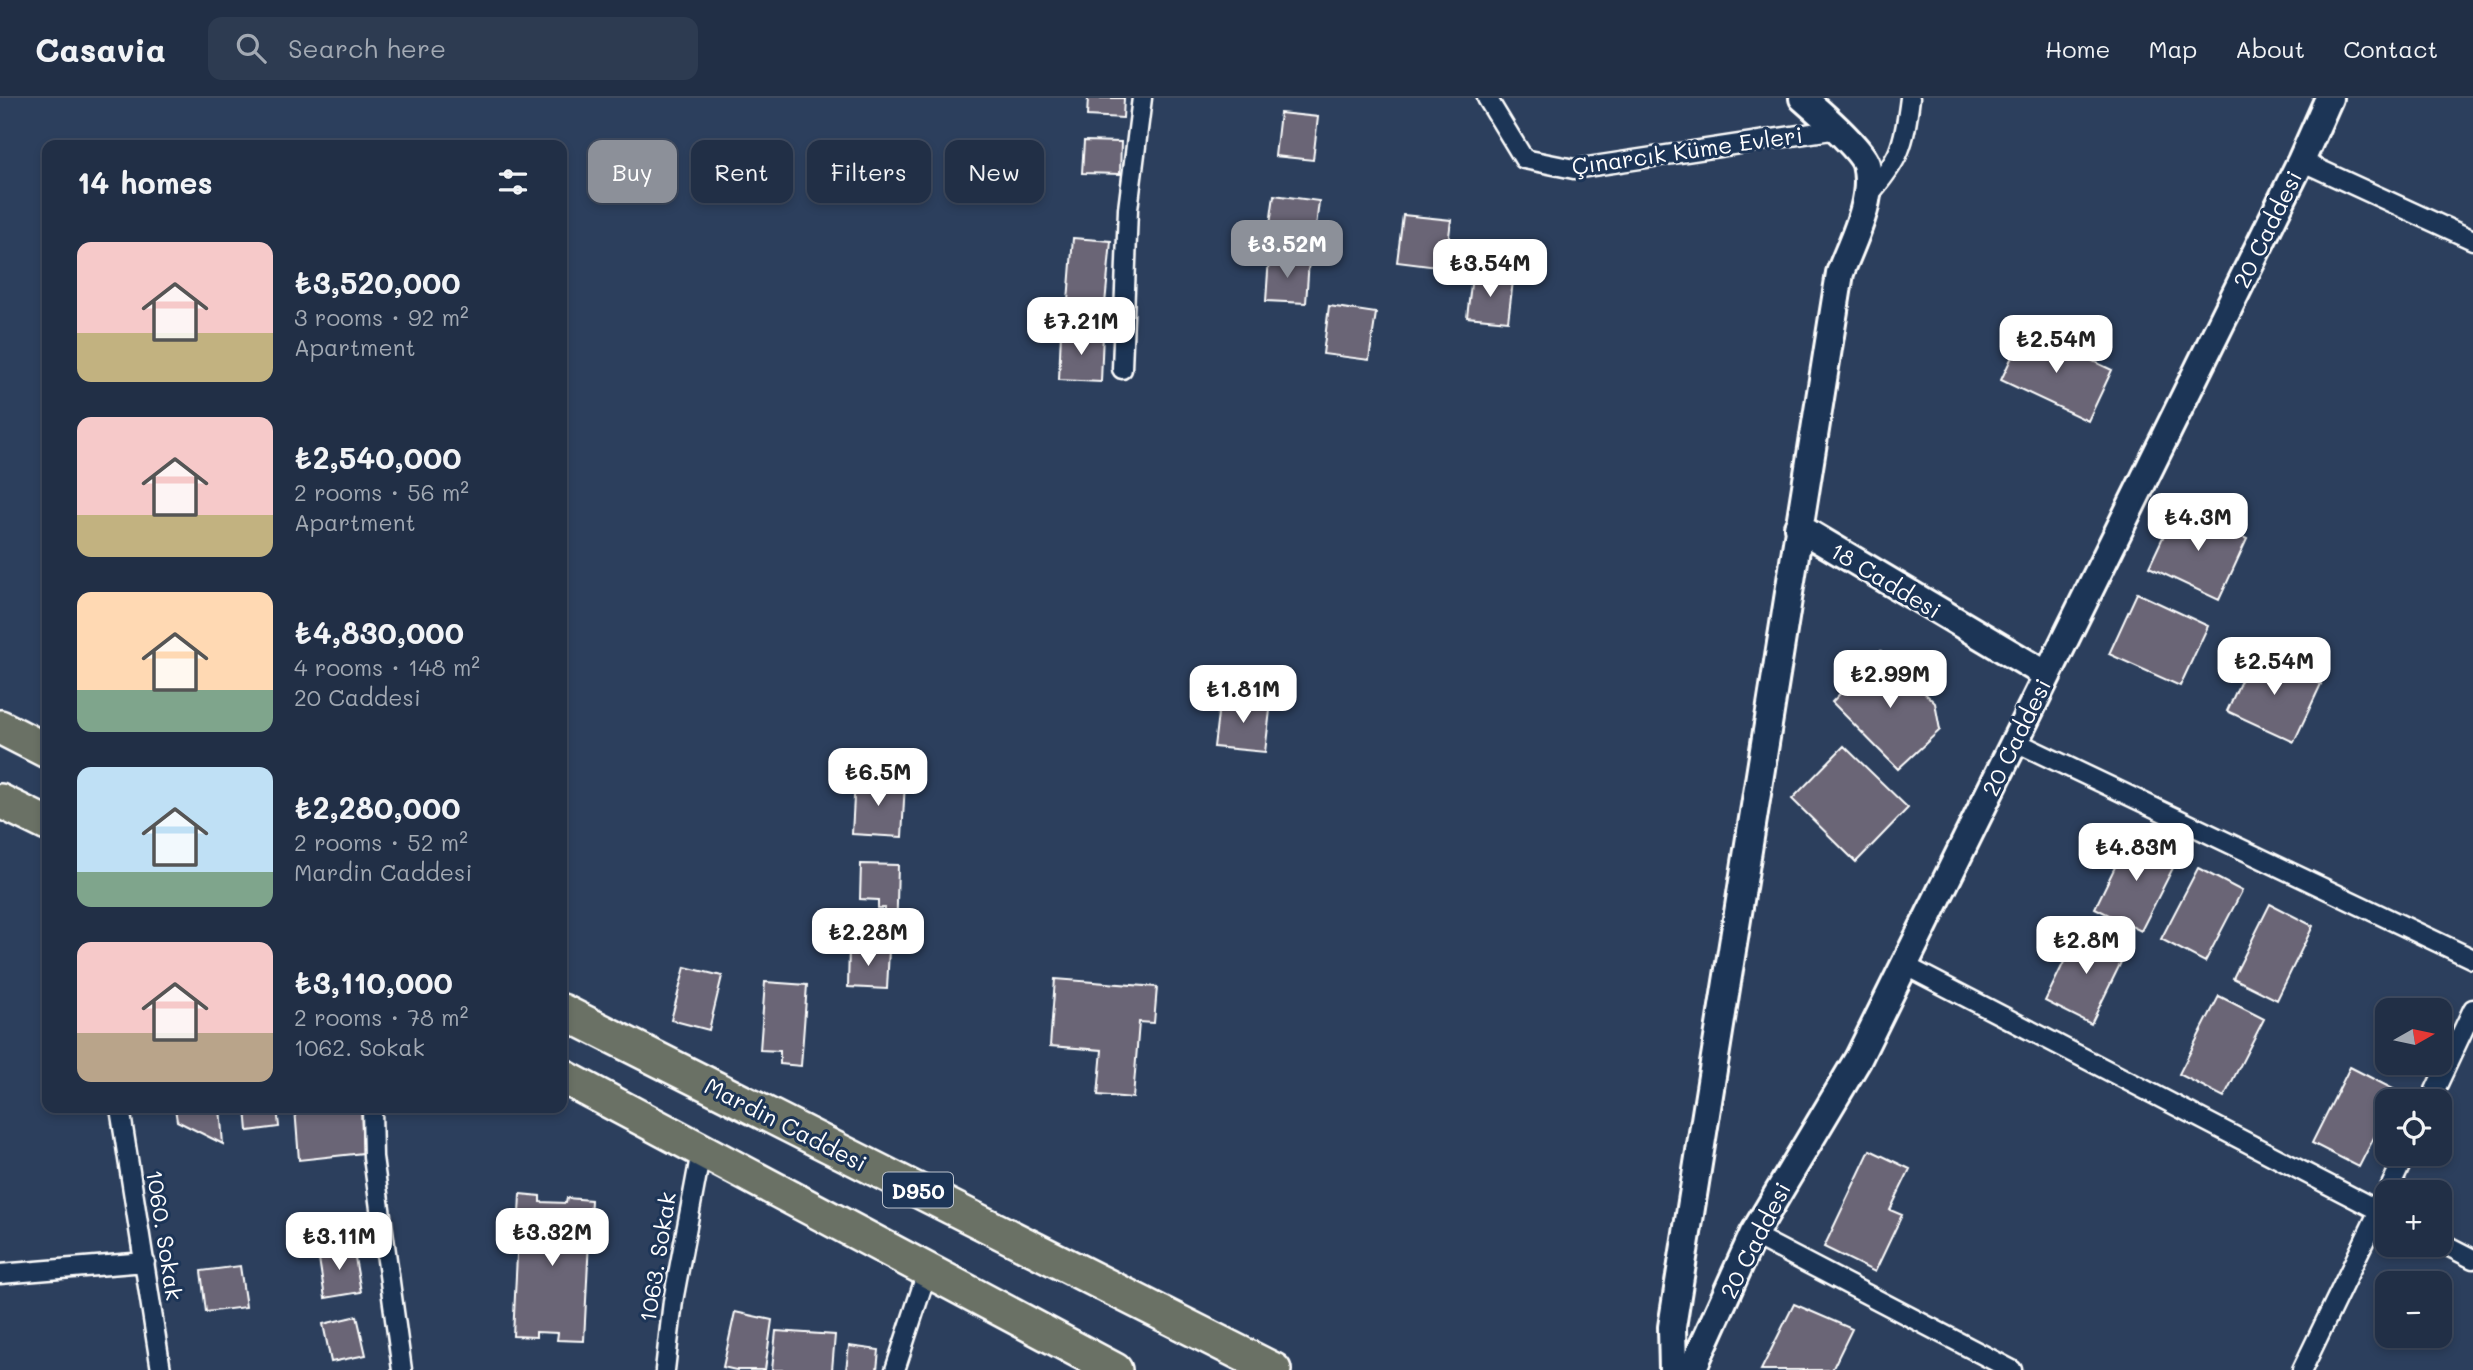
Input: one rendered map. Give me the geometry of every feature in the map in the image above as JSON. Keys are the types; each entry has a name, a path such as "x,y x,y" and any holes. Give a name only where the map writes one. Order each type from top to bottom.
{"highway":[{"path":"0,727 42,748"},
{"path":"0,801 42,822"},
{"name":"Mardin Caddesi","path":"567,1014 1273,1370"},
{"path":"567,1079 1115,1370"}],"street":[{"path":"1122,369 1128,209 1142,98"},
{"name":"Çınarcık Küme Evleri","path":"1487,98 1524,159 1574,169 1838,129"},
{"name":"Çınarcık Küme Evleri","path":"1673,1370 1672,1327 1840,273 1867,197 1866,163 1838,129 1803,98"},
{"name":"Çınarcık Küme Evleri","path":"1867,197 1890,171 1904,141 1910,98"},
{"name":"20 Caddesi","path":"1692,1370 1753,1235 1858,1059 2301,161 2329,98"},
{"path":"2301,161 2473,240"},
{"name":"18 Caddesi","path":"1798,527 2047,675"},
{"path":"2014,741 2473,959"},
{"path":"1904,965 2375,1209"},
{"path":"2436,1089 2473,1009"},
{"name":"1060. Sokak","path":"121,1113 161,1370"},
{"path":"373,1113 373,1157 402,1370"},
{"name":"1063. Sokak","path":"665,1370 673,1301 701,1152"},
{"path":"2302,1370 2375,1229"},
{"path":"1753,1235 2012,1370"},
{"path":"2452,1248 2473,1259"},
{"path":"0,1273 145,1262"},
{"path":"895,1370 928,1269"}],"building":[{"path":"1088,98 1124,98 1123,118 1087,116"},
{"path":"1280,113 1318,117 1313,160 1275,156"},
{"path":"1084,141 1121,142 1120,174 1082,173"},
{"path":"1274,195 1319,201 1314,244 1268,239"},
{"path":"1403,215 1451,220 1445,268 1397,262"},
{"path":"1073,238 1111,241 1105,304 1068,301"},
{"path":"1269,257 1309,260 1306,303 1266,301"},
{"path":"1472,276 1513,281 1508,321 1467,317"},
{"path":"1329,306 1376,313 1369,360 1323,354"},
{"path":"2025,329 2112,370 2088,421 2001,380"},
{"path":"1061,332 1103,333 1101,382 1059,380"},
{"path":"2177,507 2247,539 2219,600 2149,567"},
{"path":"2137,593 2208,626 2180,686 2109,654"},
{"path":"1881,651 1935,703 1940,730 1898,769 1832,702"},
{"path":"2254,652 2321,684 2294,742 2227,711"},
{"path":"1220,697 1271,702 1265,752 1214,747"},
{"path":"1844,746 1908,808 1856,862 1792,799"},
{"path":"855,779 905,782 902,837 852,834"},
{"path":"2131,834 2178,858 2141,931 2095,908"},
{"path":"861,864 898,865 896,941 884,941 885,908 878,908 878,900 860,899"},
{"path":"2198,868 2242,891 2205,962 2161,939"},
{"path":"2270,904 2313,926 2277,1000 2233,978"},
{"path":"2080,929 2126,952 2091,1024 2045,1001"},
{"path":"849,947 889,949 887,989 848,987"},
{"path":"685,967 722,976 709,1030 671,1020"},
{"path":"1055,979 1157,987 1154,1023 1139,1022 1133,1098 1098,1095 1102,1050 1050,1046"},
{"path":"765,982 807,985 801,1066 780,1064 780,1051 760,1050"},
{"path":"2219,996 2264,1019 2224,1097 2179,1074"},
{"path":"2350,1067 2393,1089 2375,1089 2375,1136 2359,1167 2312,1143"},
{"path":"176,1113 220,1113 223,1144 177,1121"},
{"path":"246,1113 278,1113 279,1127 248,1131"},
{"path":"295,1113 361,1113 363,1153 299,1160"},
{"path":"1870,1150 1910,1169 1890,1210 1902,1215 1875,1272 1824,1247"},
{"path":"520,1194 540,1196 540,1202 566,1203 567,1198 591,1200 584,1341 557,1340 558,1333 536,1332 536,1337 513,1336"},
{"path":"353,1246 361,1292 325,1298 318,1252"},
{"path":"240,1266 246,1307 206,1312 201,1271"},
{"path":"1794,1304 1852,1329 1832,1370 1761,1370"},
{"path":"735,1312 772,1320 765,1370 723,1367"},
{"path":"357,1316 366,1355 331,1362 323,1324"},
{"path":"776,1331 835,1335 832,1370 772,1370"},
{"path":"849,1346 879,1350 877,1370 846,1370"}]}
